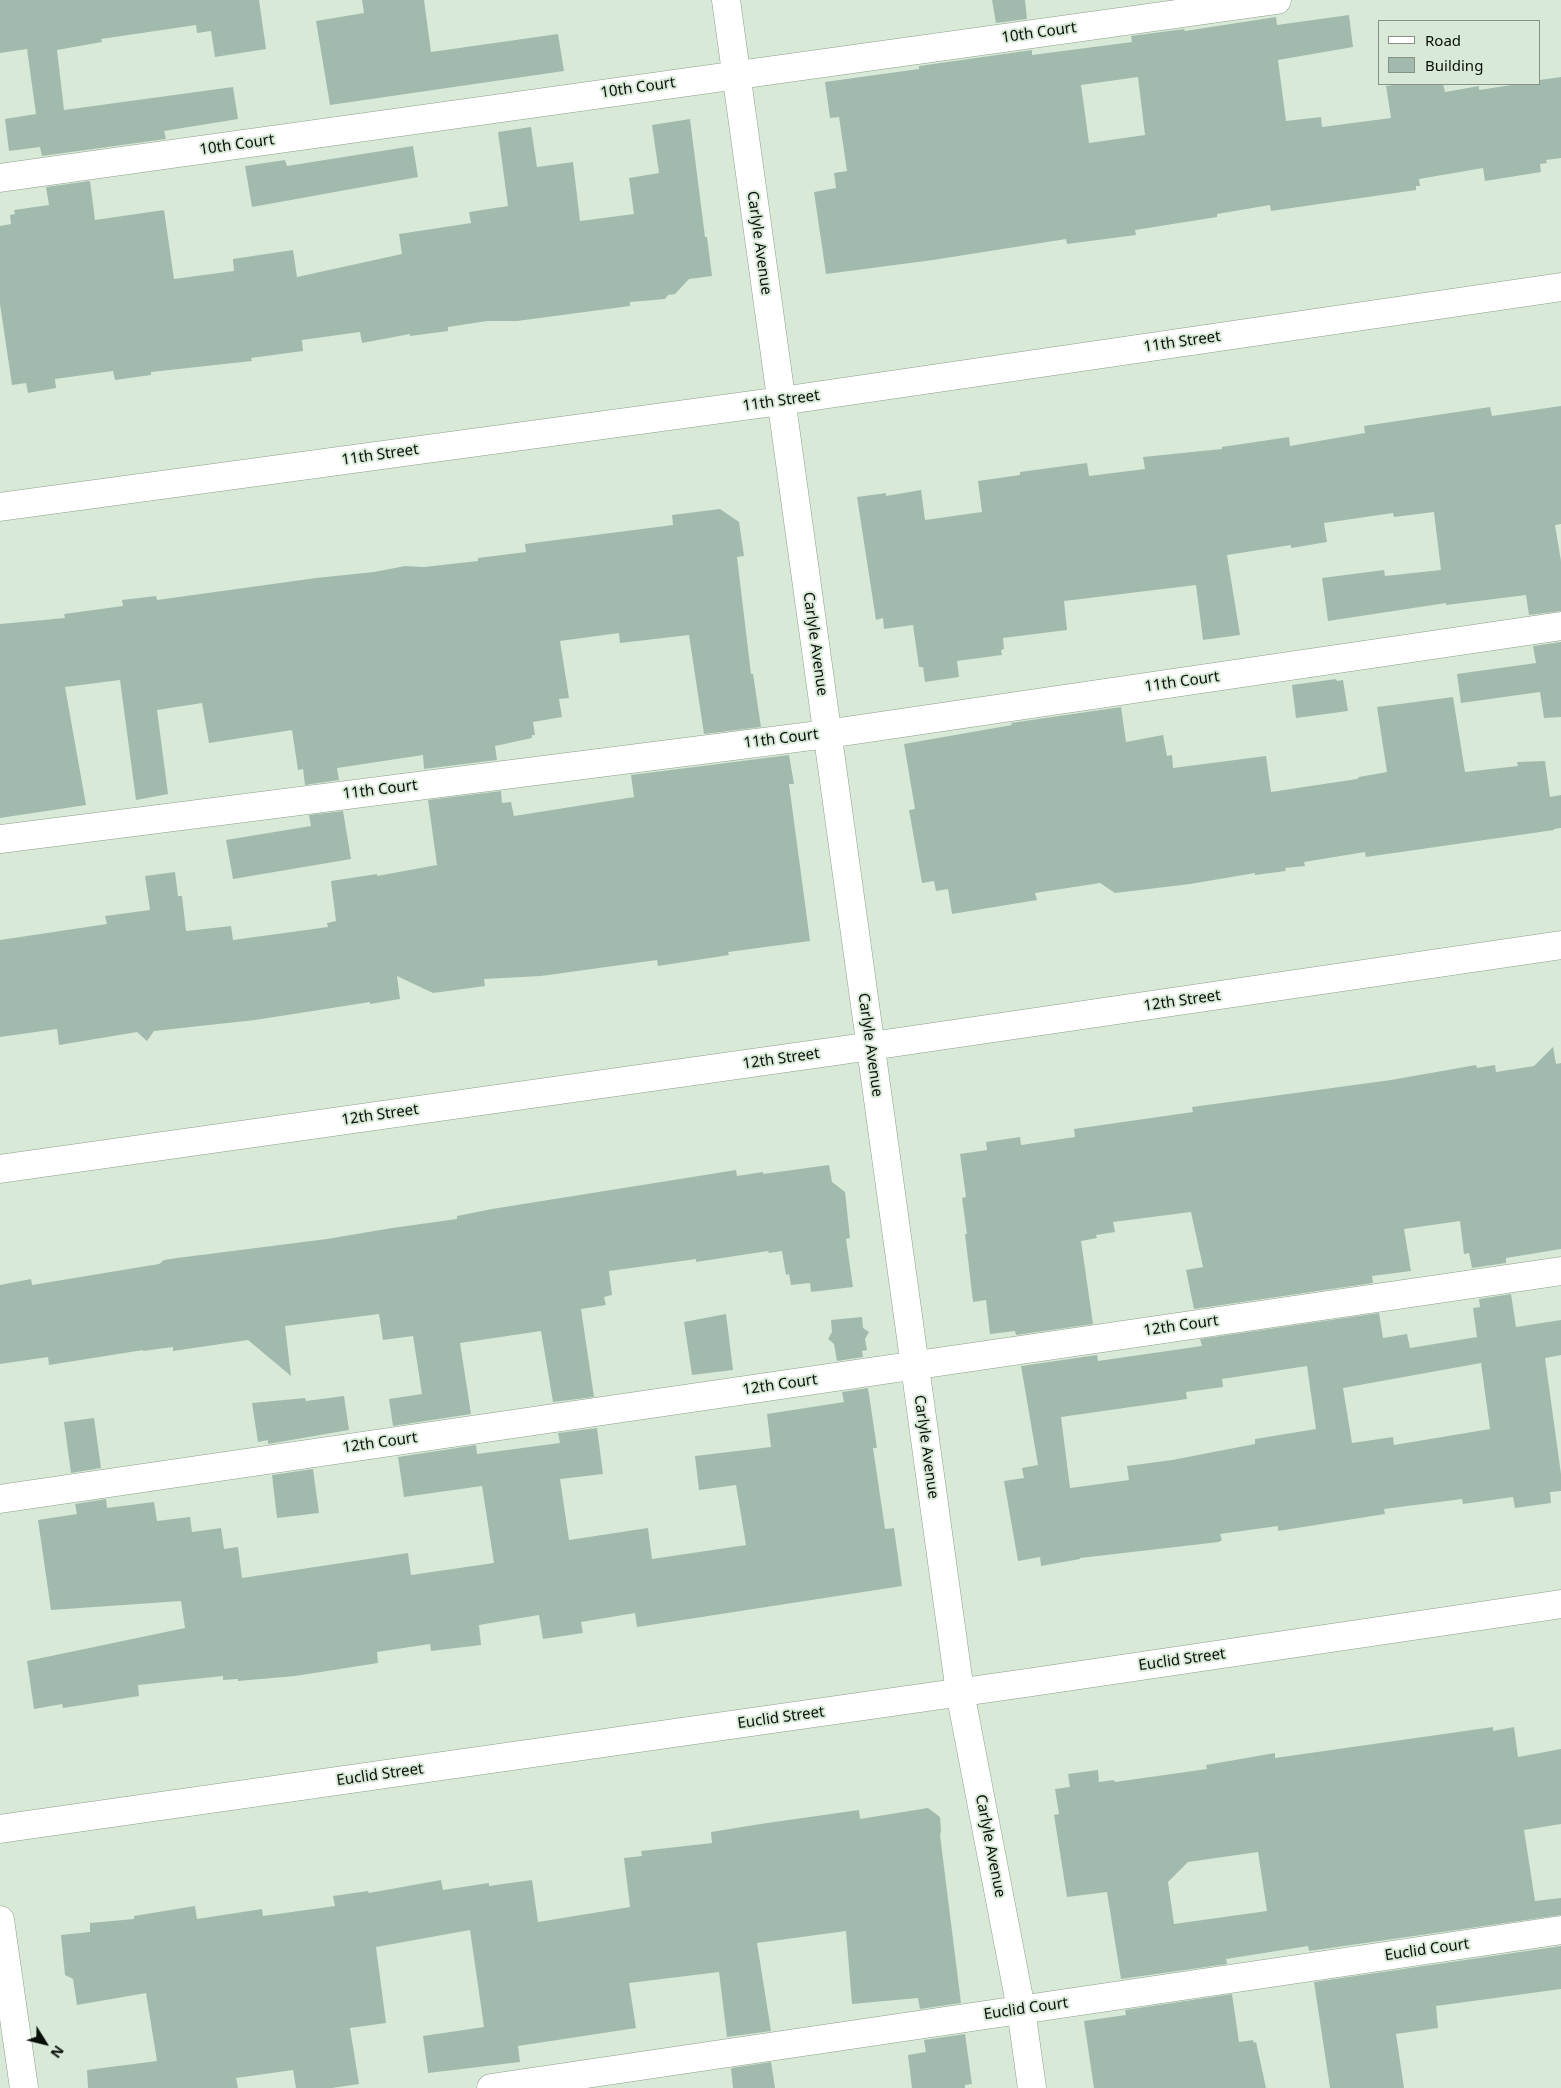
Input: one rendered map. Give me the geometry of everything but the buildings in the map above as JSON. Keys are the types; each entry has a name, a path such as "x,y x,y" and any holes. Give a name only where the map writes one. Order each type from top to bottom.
{"street":[{"name":"Carlyle Avenue","path":"726,0 960,1692 1021,2009 1032,2088"},
{"name":"10th Court","path":"0,178 1277,0"},
{"name":"11th Street","path":"0,507 781,401 1561,287"},
{"name":"11th Court","path":"0,839 827,734 1561,626"},
{"name":"12th Street","path":"0,1169 1561,945"},
{"name":"12th Court","path":"0,1499 1561,1271"},
{"name":"Euclid Street","path":"0,1829 1561,1604"},
{"path":"0,1920 24,2088"},
{"name":"Euclid Court","path":"491,2088 1561,1930"}]}
